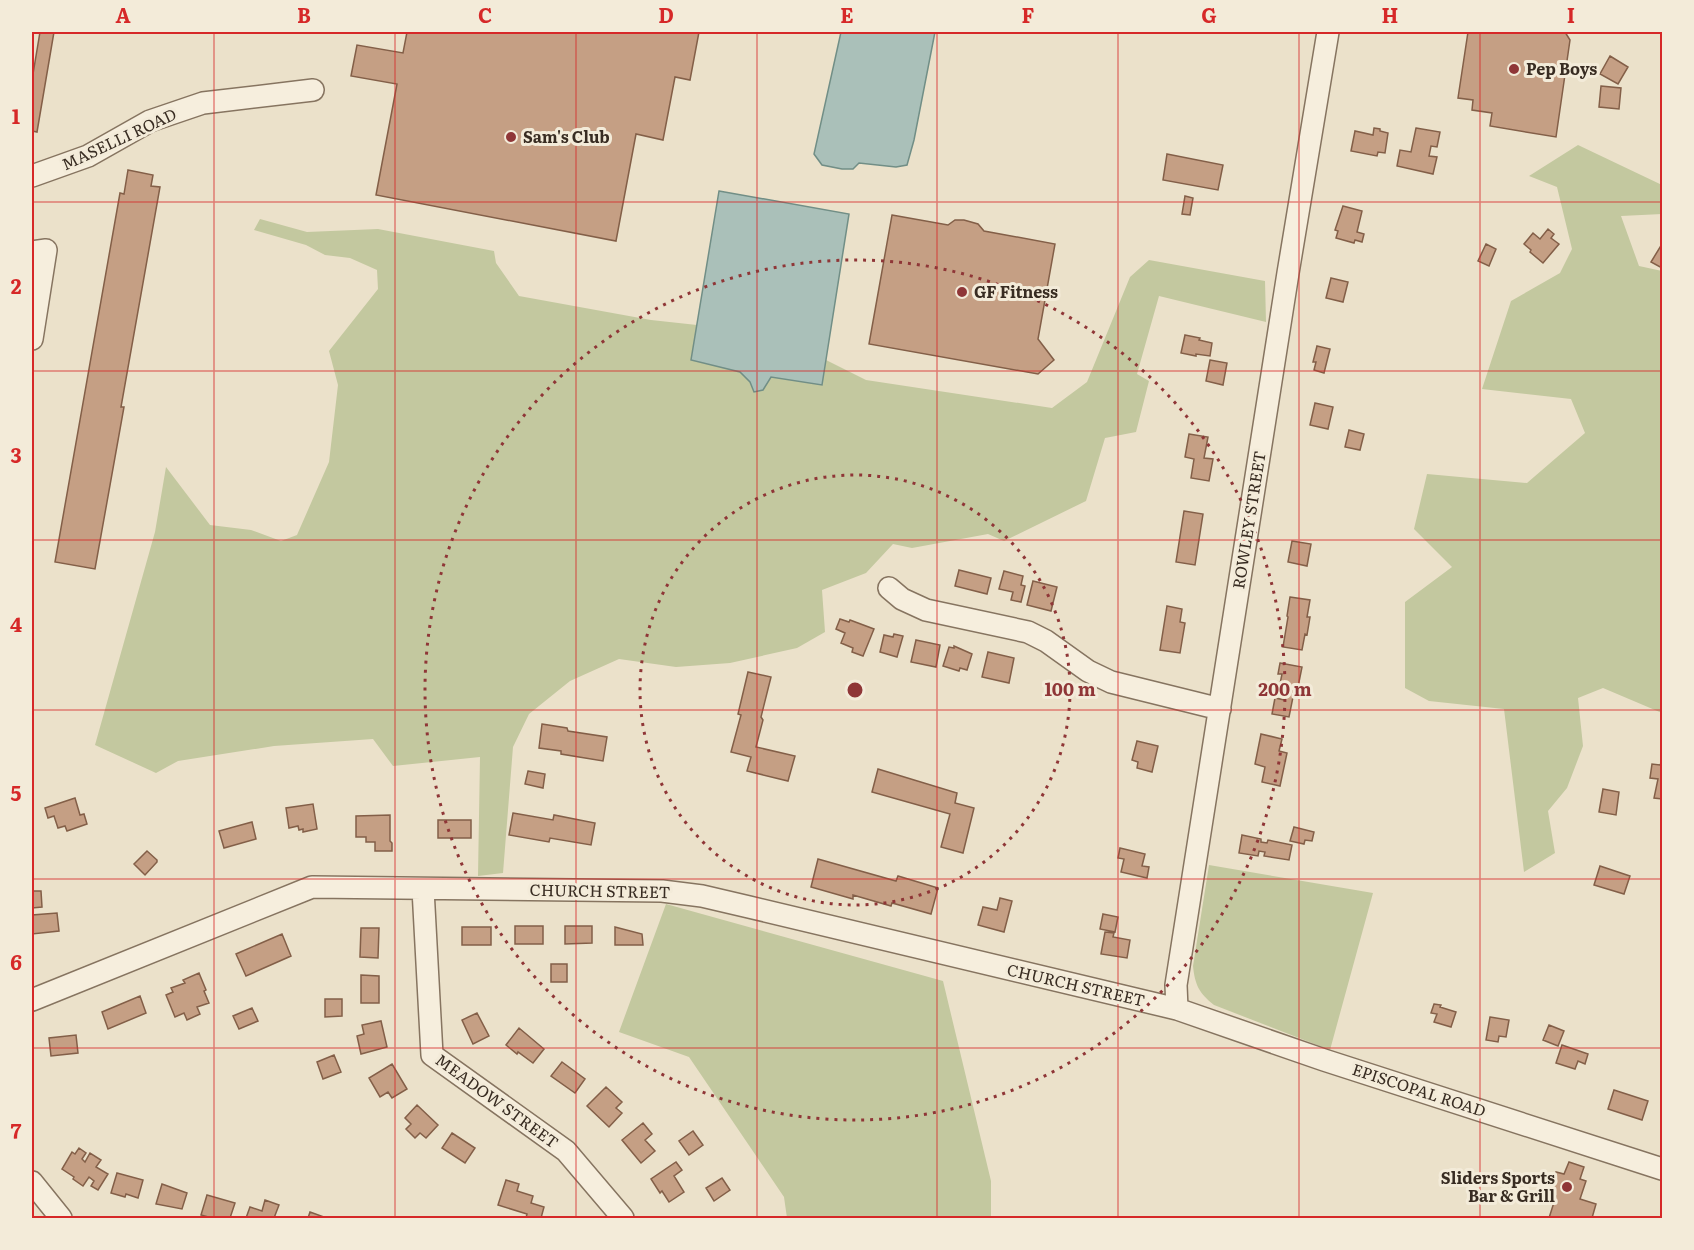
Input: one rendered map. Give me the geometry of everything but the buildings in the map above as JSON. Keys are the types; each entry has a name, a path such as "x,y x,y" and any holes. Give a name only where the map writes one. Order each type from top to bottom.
{"street":[{"name":"ROWLEY STREET","path":"1177,1009 1176,984 1328,32"},
{"name":"MASELLI ROAD","path":"32,176 88,156 150,121 203,103 313,90"},
{"path":"32,252 46,250 32,339"},
{"path":"889,588 902,599 926,610 1028,632 1046,641 1088,671 1111,682 1220,709"},
{"name":"CHURCH STREET","path":"32,1000 312,887 618,889 702,896 1177,1009"},
{"name":"MEADOW STREET","path":"423,889 432,1055 566,1151 623,1218"},
{"name":"EPISCOPAL ROAD","path":"1177,1009 1324,1060 1662,1169"},
{"path":"32,1182 61,1218"}],"green space":[{"path":"1578,145 1662,185 1662,214 1621,216 1639,266 1662,271 1662,713 1603,688 1578,698 1583,746 1567,788 1548,811 1555,853 1524,872 1504,709 1429,701 1405,688 1405,602 1452,567 1414,529 1427,474 1527,483 1585,433 1571,399 1482,389 1511,301 1560,273 1572,249 1557,187 1529,176"},
{"path":"260,219 307,232 378,229 494,251 496,263 519,296 651,320 697,325 691,360 740,372 763,390 770,377 822,384 826,360 866,380 1052,408 1087,382 1130,277 1149,260 1265,281 1266,322 1159,296 1137,374 1149,381 1136,432 1105,438 1086,501 1004,541 988,534 912,548 893,544 866,573 822,590 825,632 797,648 730,663 676,667 619,659 570,681 529,714 513,747 503,873 478,876 480,757 393,766 373,739 274,746 178,761 156,773 95,745 155,532 166,467 210,525 251,530 281,541 297,535 329,462 338,385 329,351 378,289 377,270 350,258 325,255 306,245 254,230"},
{"path":"1209,865 1373,893 1330,1050 1214,1005 1201,992 1193,966"},
{"path":"666,904 943,981 991,1181 991,1218 787,1218 784,1197 689,1057 619,1032"}],"water":[{"path":"841,32 935,32 907,165 896,167 859,163 853,169 842,169 822,165 814,154"},
{"path":"719,191 849,214 822,385 771,377 763,390 754,392 750,382 740,372 691,360"}],"place":[{"name":"Pep Boys","path":"1514,69"},
{"name":"Sam's Club","path":"511,137"},
{"name":"GF Fitness","path":"962,292"},
{"name":"Sliders Sports Bar & Grill","path":"1567,1187"}]}
